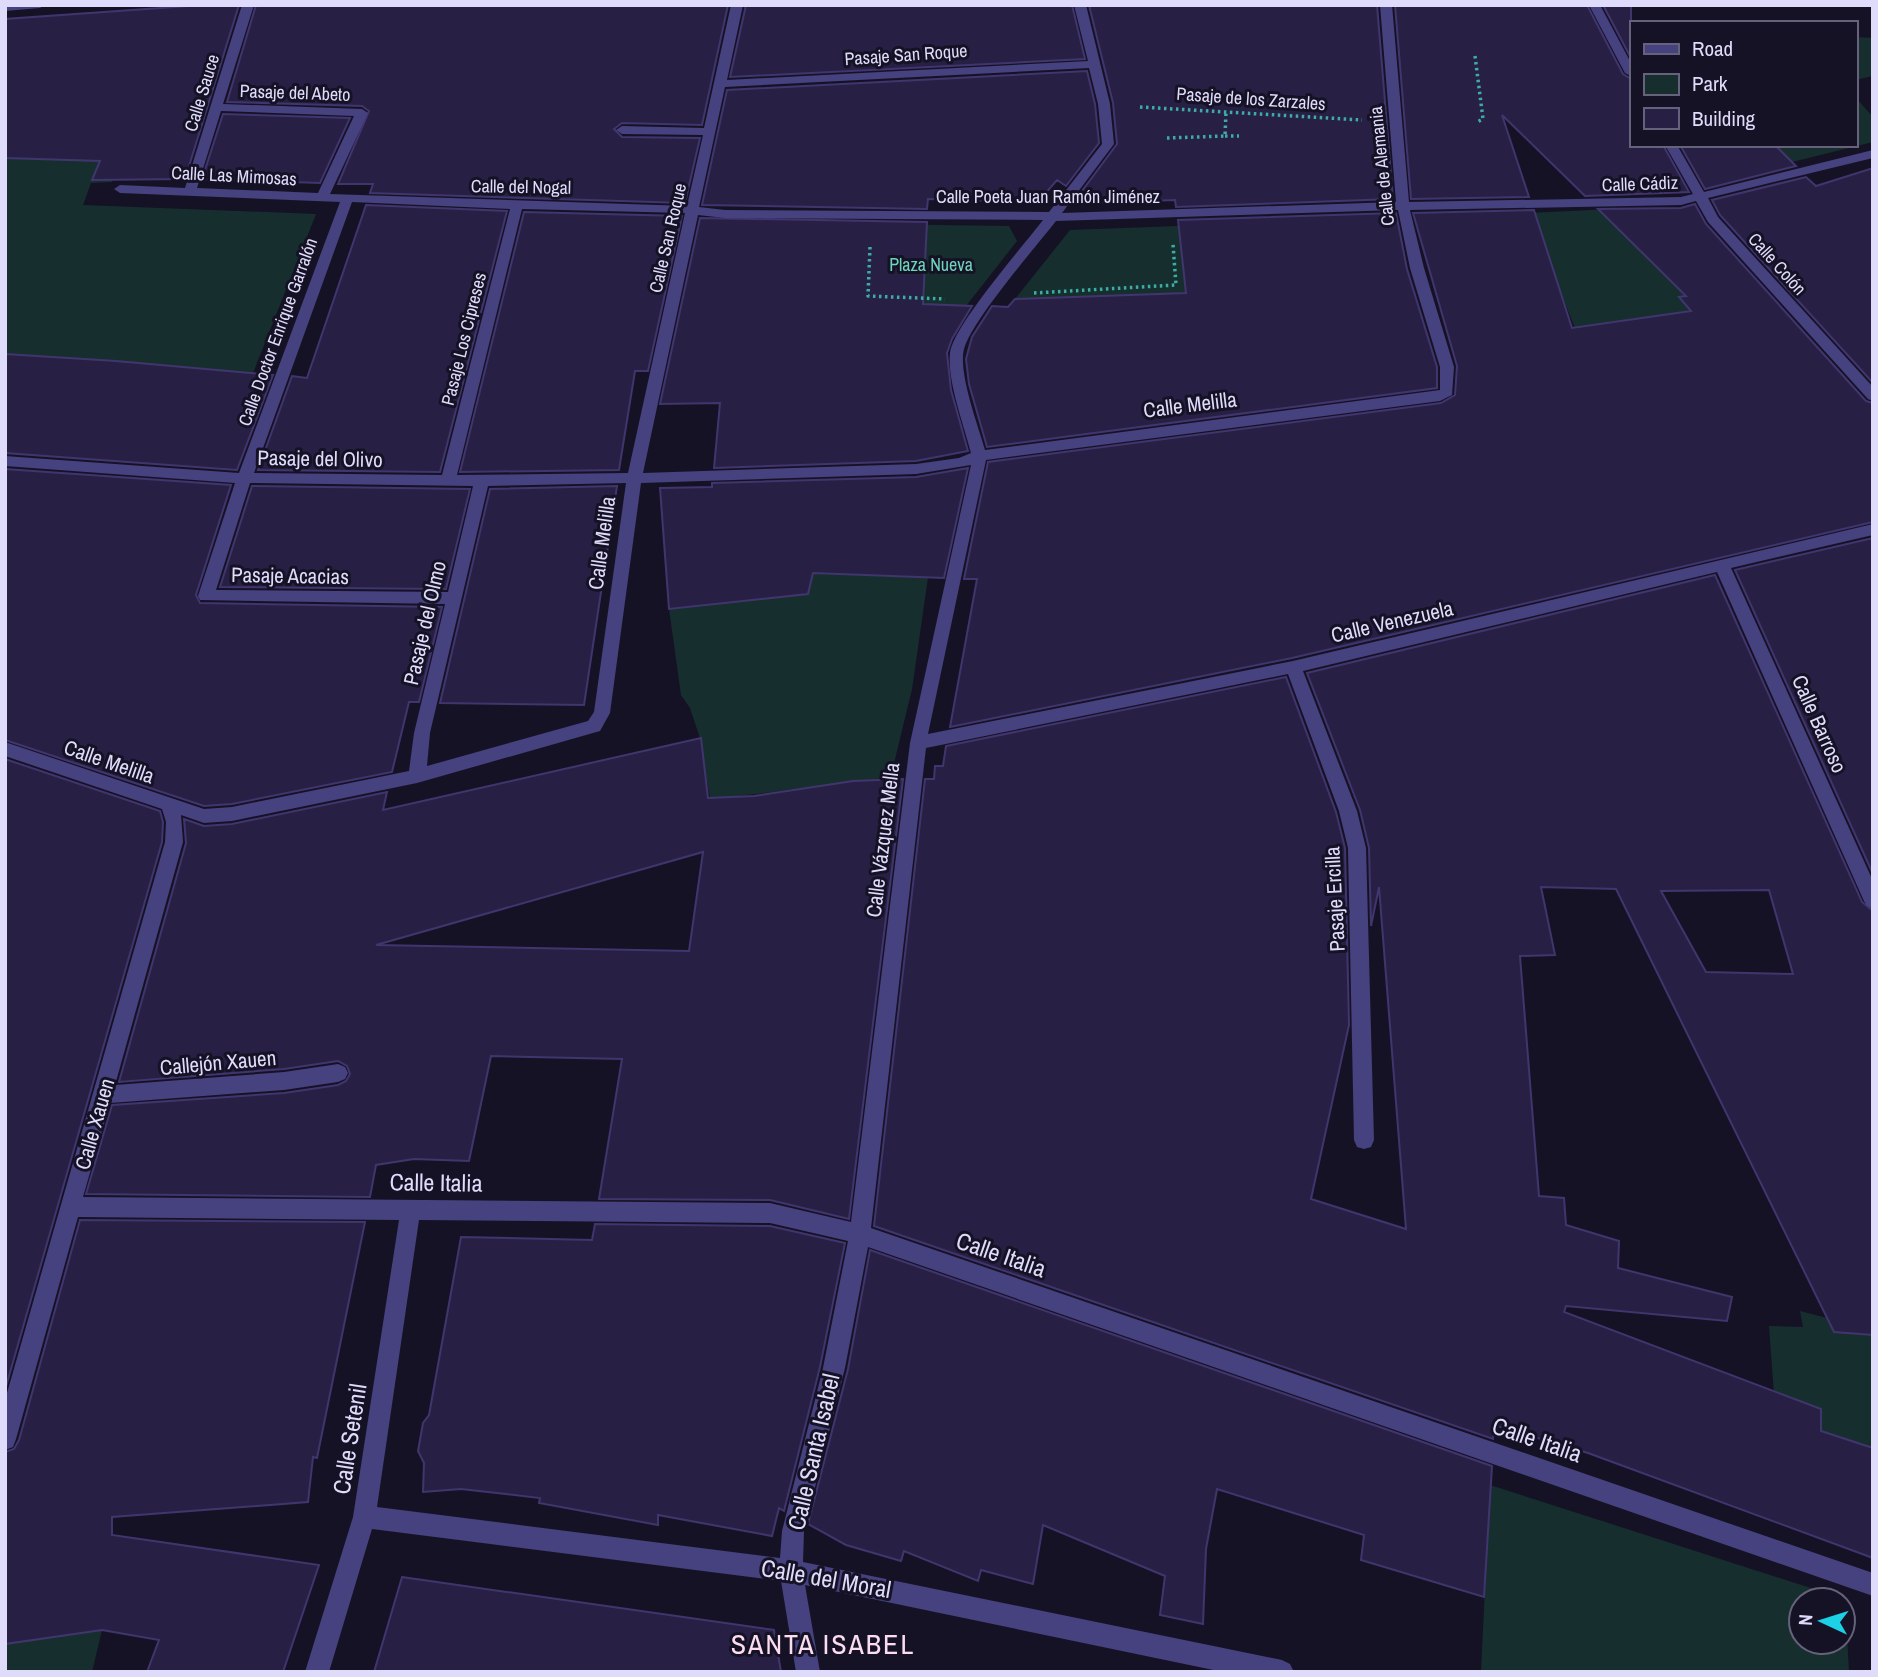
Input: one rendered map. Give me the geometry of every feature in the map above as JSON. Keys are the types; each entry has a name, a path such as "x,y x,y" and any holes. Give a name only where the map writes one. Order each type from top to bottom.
{"street":[{"path":"5,8 40,5"},
{"name":"Calle Sauce","path":"190,191 248,5"},
{"name":"Calle San Roque","path":"634,479 722,84 737,5"},
{"path":"979,456 962,392 957,351 967,328 1108,144 1104,104 1080,5"},
{"name":"Calle de Alemania","path":"1386,5 1403,206 1417,268 1447,367 1447,392 1440,396"},
{"path":"1594,5 1630,71"},
{"name":"Pasaje San Roque","path":"722,84 997,67 1093,64"},
{"name":"Pasaje del Abeto","path":"216,107 362,113 322,198"},
{"path":"622,130 711,132"},
{"name":"Calle Colón","path":"1672,147 1713,219 1873,396"},
{"name":"Calle Cádiz","path":"1403,206 1658,203 1700,197 1873,154"},
{"name":"Calle Las Mimosas","path":"120,190 347,200"},
{"name":"Calle del Nogal","path":"347,200 694,209"},
{"name":"Calle Doctor Enrique Garralón","path":"244,478 347,200"},
{"name":"Pasaje Los Cipreses","path":"448,482 517,205"},
{"name":"Calle Poeta Juan Ramón Jiménez","path":"694,209 725,214 1054,216 1403,206"},
{"name":"Calle Melilla","path":"5,749 170,807 204,816 232,814 417,776 573,734 594,726 599,721 603,713 634,479 916,469 961,463 979,456 1440,396"},
{"name":"Calle Vázquez Mella","path":"860,1234 918,743 979,456"},
{"name":"Pasaje del Olivo","path":"5,461 244,478 448,482 634,479"},
{"name":"Pasaje Acacias","path":"244,478 206,596 455,598"},
{"name":"Pasaje del Olmo","path":"417,776 422,733 482,481"},
{"name":"Calle Venezuela","path":"918,743 1293,667 1873,529"},
{"name":"Calle Barroso","path":"1722,565 1873,901"},
{"name":"Pasaje Ercilla","path":"1293,667 1348,811 1357,848 1364,1140"},
{"name":"Calle Xauen","path":"5,1440 174,842 176,822 170,807"},
{"name":"Callejón Xauen","path":"103,1095 284,1081 338,1073"},
{"name":"Calle Italia","path":"71,1207 770,1213 860,1234 1873,1585"},
{"name":"Calle Setenil","path":"317,1672 364,1517 411,1208"},
{"name":"Calle Santa Isabel","path":"808,1672 791,1571 793,1531 839,1343 860,1234"},
{"name":"Calle del Moral","path":"364,1517 791,1571 1282,1672"}],"path":[{"path":"1475,56 1483,119 1477,122"},
{"name":"Pasaje de los Zarzales","path":"1104,104 1396,121"},
{"path":"1225,136 1226,111"},
{"path":"1167,138 1239,136"}],"green space":[{"path":"1857,37 1873,38 1873,76 1857,80"},
{"path":"1857,99 1873,117 1873,142 1857,146"},
{"path":"1777,147 1853,147 1792,162"},
{"path":"5,158 121,160 112,182 91,183 83,205 316,214 253,373 5,354"},
{"path":"1612,209 1623,234 1699,309 1575,328 1529,213"},
{"name":"Plaza Nueva","path":"855,224 1009,226 1017,241 966,306 845,302"},
{"name":"Plaza Nueva","path":"1178,226 1186,293 1015,299 1070,230"},
{"path":"813,573 928,577 912,689 890,780 710,798 699,735 690,708 681,695 669,609 808,594"},
{"path":"1800,1311 1827,1318 1836,1332 1866,1335 1873,1323 1873,1448 1821,1433 1821,1409 1774,1394 1769,1326 1803,1327"},
{"path":"1490,1485 1805,1586 1787,1586 1787,1656 1848,1656 1849,1672 1481,1672"},
{"path":"102,1630 92,1672 5,1672 5,1644"}],"building":[{"path":"203,5 239,5 185,179 92,180 100,161 5,158 5,19"},
{"path":"256,5 728,5 702,125 622,123 614,129 622,137 700,138 685,203 370,193 373,184 338,184 369,111 362,106 227,102"},
{"path":"746,5 1072,5 1085,59 730,77"},
{"path":"1089,5 1377,5 1393,199 1176,207 1175,200 1090,203 1079,195 1117,144 1113,103"},
{"path":"1395,5 1587,5 1623,74 1630,78 1630,147 1664,147 1689,192 1585,196 1502,115 1529,197 1411,199"},
{"path":"1603,5 1631,5 1630,56"},
{"path":"1087,71 1095,104 1099,143 1066,186 1057,180 1038,202 928,199 927,209 702,205 727,90"},
{"path":"223,114 350,118 320,183 202,179"},
{"path":"1681,147 1777,147 1796,166 1705,189"},
{"path":"1873,168 1873,383 1720,215 1712,200 1806,177 1816,186"},
{"path":"1695,204 1706,224 1866,401 1873,403 1873,522 1292,658 950,727 977,579 964,579 988,462 1441,403 1455,395 1457,366 1413,213 1534,210 1572,328 1691,311 1679,297 1686,296 1598,209 1681,208"},
{"path":"366,205 507,211 440,472 258,470 292,376 307,378"},
{"path":"524,212 682,216 648,371 635,371 619,470 460,472"},
{"path":"1396,213 1407,269 1437,367 1437,388 987,447 969,384 966,359 972,337 992,306 1008,307 1015,299 1186,293 1178,220"},
{"path":"700,218 927,222 923,304 972,306 952,339 947,353 951,390 968,451 916,461 714,468 720,403 660,404"},
{"path":"5,354 273,375 237,470 5,453"},
{"path":"968,468 944,578 813,573 808,594 669,609 660,488 712,487 712,483 916,477"},
{"path":"5,469 231,485 196,595 200,603 442,607 419,702 409,702 392,772 232,804 204,806 5,740"},
{"path":"252,486 470,489 446,589 220,587"},
{"path":"617,486 584,705 440,703 490,489"},
{"path":"1873,538 1873,874 1735,570"},
{"path":"1715,575 1862,902 1873,911 1873,1335 1834,1332 1616,889 1541,887 1555,955 1520,956 1539,1196 1564,1198 1566,1225 1619,1241 1618,1268 1732,1297 1727,1321 1566,1306 1564,1312 1821,1409 1821,1431 1873,1448 1873,1558 1588,1453 1494,1425 1493,1439 874,1226 925,779 934,779 935,766 943,766 946,746 1286,677 1336,812 1345,848 1349,1025 1311,1199 1406,1229 1379,887 1371,926 1369,848 1360,810 1307,673","holes":["1769,890 1793,974 1706,972 1661,891"]},
{"path":"701,738 708,798 754,796 853,781 903,779 849,1219 770,1200 599,1199 622,1059 491,1056 469,1161 414,1159 376,1165 370,1197 86,1194 112,1105 284,1093 338,1085 346,1081 350,1074 347,1066 338,1061 284,1069 119,1082 186,843 184,819 204,826 232,824 387,792 383,810","holes":["703,852 689,951 376,945"]},
{"path":"5,759 160,811 163,822 162,842 5,1390"},
{"path":"80,1220 365,1222 317,1458 313,1457 308,1502 112,1517 112,1535 319,1565 283,1672 147,1672 159,1640 102,1630 5,1644 5,1452 14,1449 19,1440"},
{"path":"595,1224 770,1226 845,1243 820,1367 784,1511 779,1508 772,1536 658,1515 658,1525 539,1503 540,1498 461,1489 423,1492 424,1463 418,1451 423,1423 429,1415 461,1237 592,1240"},
{"path":"870,1250 1492,1466 1484,1597 1361,1560 1364,1535 1217,1489 1206,1549 1203,1624 1160,1615 1165,1576 1043,1525 1033,1584 981,1570 978,1581 904,1551 901,1561 846,1545 808,1524 848,1369"},
{"path":"402,1577 774,1630 781,1672 374,1672"}],"district":[{"name":"SANTA ISABEL","path":"823,1644"}]}
